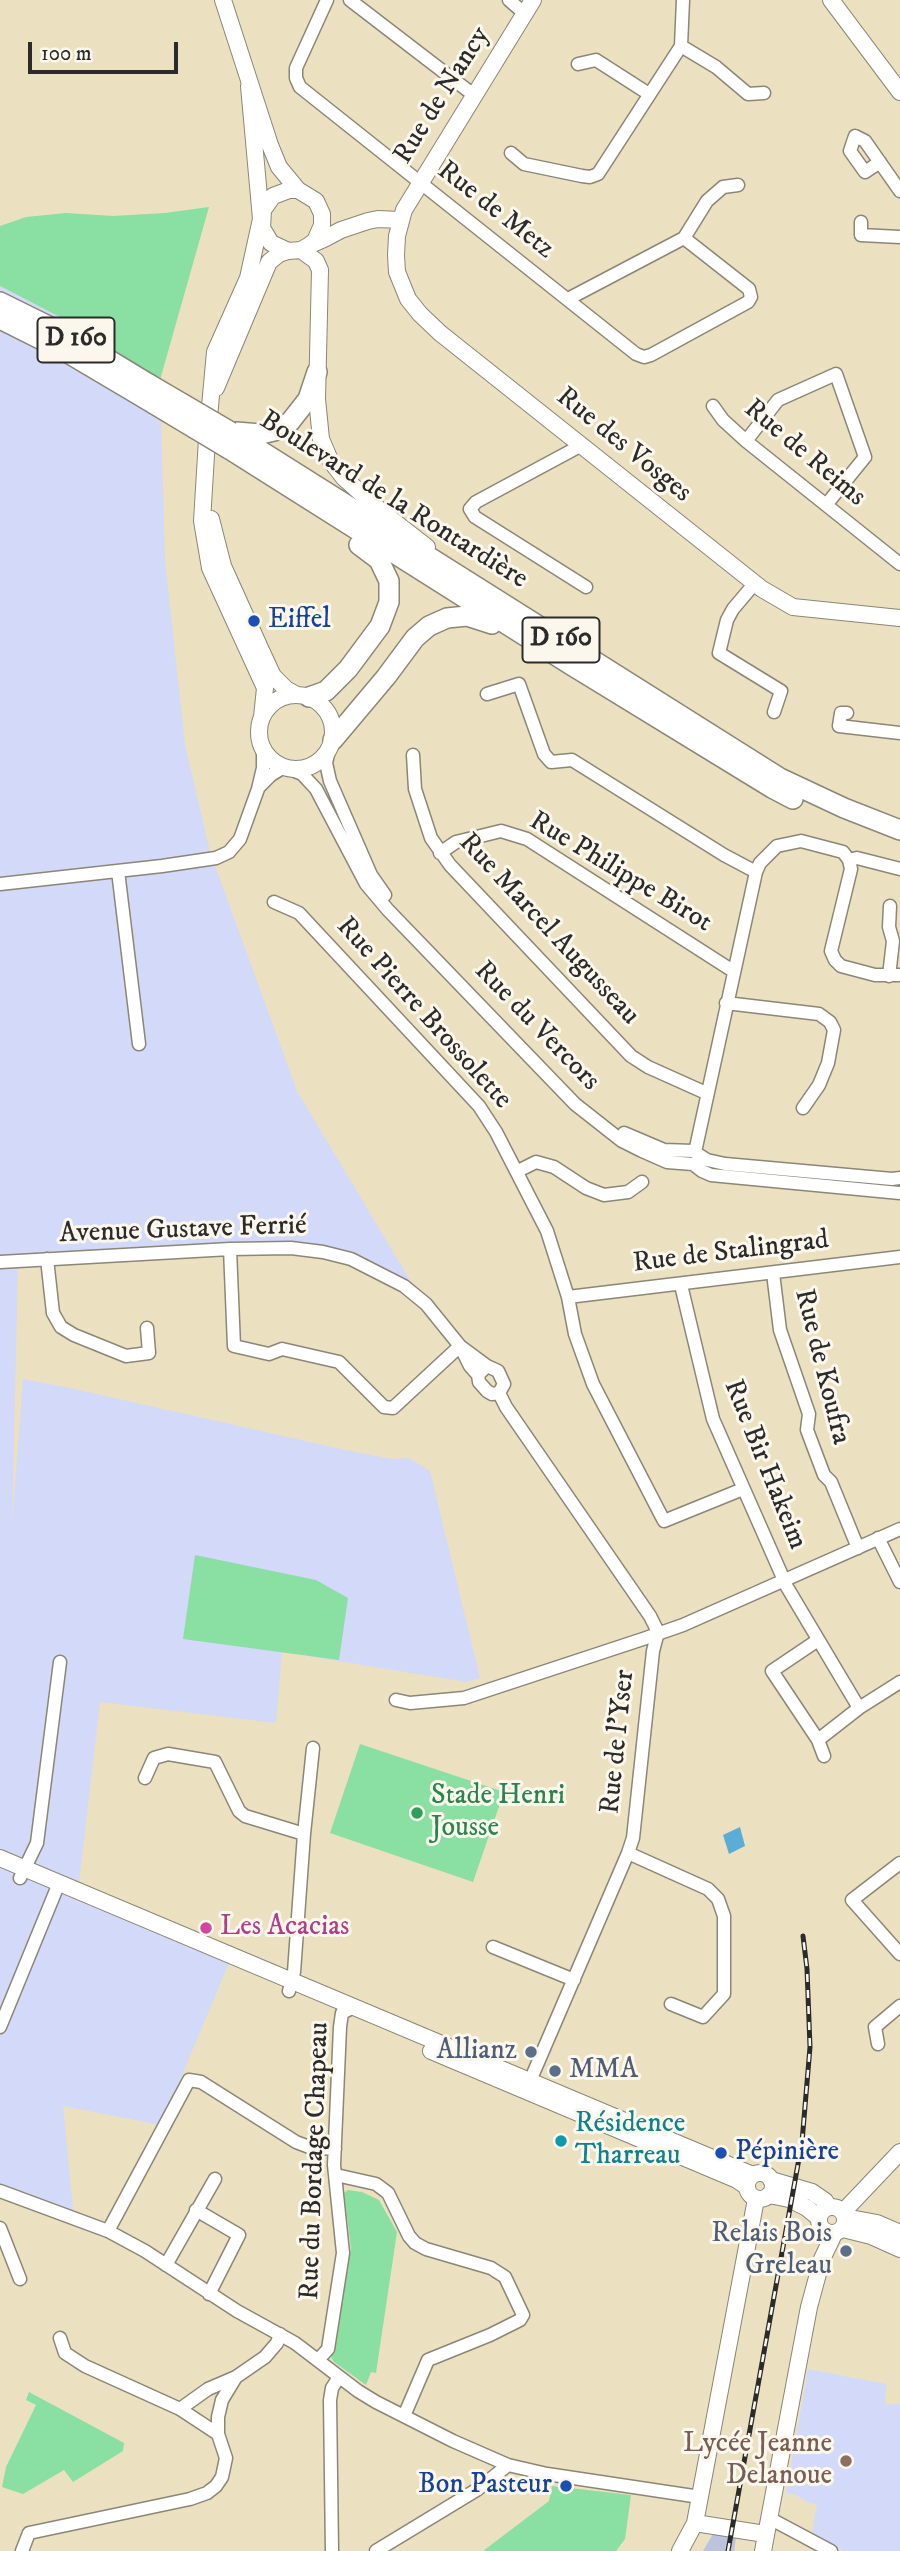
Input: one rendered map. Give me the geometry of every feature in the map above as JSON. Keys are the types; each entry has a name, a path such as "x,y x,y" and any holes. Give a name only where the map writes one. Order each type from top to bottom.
{"main road":[{"name":"Boulevard de la Rontardière","path":"0,302 75,339 146,391"},
{"name":"Boulevard de la Rontardière","path":"0,319 146,391 230,440 469,583 780,778 900,830"},
{"path":"230,440 278,430 289,422 301,411 308,399 317,372"},
{"name":"Boulevard de la Rontardière","path":"230,440 273,478 570,665 772,788 838,820 900,844"},
{"path":"273,478 293,498 379,560 389,581 389,602 380,626 348,669 319,695 302,696"},
{"path":"331,745 415,638 429,626 447,618 467,616 487,622 538,652 570,665"}],"street":[{"path":"223,0 249,86 279,167 298,190 311,196 323,226 325,256 320,279 317,372 321,439 330,460 344,478 469,583"},
{"name":"Rue de Metz","path":"327,0 296,68 300,87 636,355 644,357 748,302 751,297 749,289 684,237"},
{"path":"351,0 475,96"},
{"path":"509,0 528,6"},
{"path":"511,153 524,164 582,176 598,174 681,46 683,0"},
{"path":"831,0 900,92"},
{"name":"Rue de Nancy","path":"398,228 420,183 528,6"},
{"path":"681,46 716,67 748,94 764,93"},
{"path":"578,64 596,60 649,94"},
{"path":"249,86 261,219 265,236 279,248 299,249 316,261 320,279"},
{"path":"880,162 900,191"},
{"path":"568,299 684,237 707,201 723,187 738,185"},
{"path":"0,884 118,872 216,858 229,852 240,839 263,768 260,739 265,688 210,568 202,521 215,352 248,278 263,210 273,196 280,192 298,190"},
{"path":"211,400 269,262 279,254 299,249 332,220 355,225"},
{"path":"861,222 861,235 900,237"},
{"path":"323,226 398,228"},
{"name":"Rue des Vosges","path":"398,228 397,272 408,299 420,314 580,446 755,583 793,607 900,618"},
{"path":"746,442 778,400 836,374 865,457 826,505"},
{"name":"Rue de Reims","path":"713,406 746,442 900,564"},
{"path":"580,446 476,502 470,509 475,517 586,587"},
{"path":"204,479 211,521 223,566 273,676 286,689 327,710 334,730 331,745 312,766 287,768 264,781 258,789"},
{"path":"755,583 727,620 719,653 782,691 774,712"},
{"path":"487,694 519,684 544,754 551,762 572,760 755,872"},
{"path":"262,717 275,701 302,696"},
{"path":"847,713 841,713 839,726 900,733"},
{"name":"Rue du Vercors","path":"331,745 326,763 330,781 372,875 388,900 447,971"},
{"path":"263,749 270,758 287,768"},
{"name":"Rue Marcel Augusseau","path":"413,755 415,789 431,838 440,853 508,929 631,1056 648,1067 706,1093"},
{"name":"Rue du Vercors","path":"287,768 302,774 316,789 366,884 396,920 575,1104 622,1141 667,1162 692,1154 725,1164 900,1178"},
{"name":"Rue Philippe Birot","path":"440,853 456,842 501,831 527,839 733,971"},
{"path":"692,1154 755,872 768,853 778,846 801,841 843,852 849,860 851,869 831,951 841,966 895,975 893,941 889,927 890,906"},
{"path":"849,860 857,858 900,869"},
{"path":"118,872 139,1044"},
{"name":"Rue Pierre Brossolette","path":"274,902 299,913 479,1106 517,1171 547,1231 568,1297 575,1334 593,1384 664,1521 743,1489"},
{"path":"726,1003 819,1014 830,1022 834,1030 828,1063 819,1085 803,1108"},
{"name":"Rue du Vercors","path":"692,1154 702,1171 711,1174 900,1193"},
{"path":"517,1171 536,1162 554,1167 586,1188 604,1195 628,1192 642,1182"},
{"name":"Avenue Gustave Ferrié","path":"0,1262 230,1249 291,1248 323,1252 351,1259 404,1286 426,1304 483,1371"},
{"path":"230,1249 234,1346 269,1354 282,1349 339,1362 383,1407 393,1408 460,1346"},
{"name":"Rue de Stalingrad","path":"568,1297 900,1257"},
{"path":"47,1259 53,1314 61,1326 74,1335 126,1356 149,1353 147,1328"},
{"name":"Rue de Koufra","path":"774,1273 780,1330 809,1415 807,1430 824,1475 831,1482 858,1548"},
{"name":"Rue Bir Hakeim","path":"681,1285 713,1419 785,1580 859,1708"},
{"path":"483,1371 498,1371 503,1388 499,1393 492,1394 479,1382 483,1371"},
{"path":"499,1393 506,1408 650,1616 658,1632"},
{"path":"396,1700 410,1703 464,1698 683,1625 900,1529"},
{"path":"878,1538 900,1582"},
{"name":"Rue de l’Yser","path":"530,2081 633,1838 653,1651 658,1632"},
{"path":"818,1640 772,1671 818,1740 824,1756"},
{"path":"22,1873 37,1843 60,1662"},
{"path":"818,1740 859,1708 900,1682"},
{"path":"291,1986 313,1748"},
{"path":"145,1778 154,1758 168,1754 215,1762 239,1811 245,1816 304,1834"},
{"path":"628,1853 708,1889 718,1899 724,1916 724,1994 703,2017 671,2004"},
{"path":"0,1858 22,1873"},
{"path":"900,1863 852,1900 900,1954"},
{"path":"0,1869 22,1873 348,2010 530,2081 759,2187"},
{"path":"0,2027 57,1887"},
{"path":"493,1947 574,1980"},
{"path":"878,2044 875,2027 900,2007"},
{"path":"348,2010 511,2085 789,2199 900,2249"},
{"name":"Rue du Bordage Chapeau","path":"318,2360 328,2348 343,2253 335,2149 348,2010"},
{"path":"108,2231 189,2080 201,2082 296,2142 309,2147 335,2149"},
{"path":"511,2085 530,2081"},
{"path":"834,2219 900,2152"},
{"path":"766,2535 809,2307 809,2284 834,2219 858,2186 882,2169"},
{"path":"336,2175 376,2184 388,2193 415,2243 426,2249 491,2268 505,2277 523,2315 520,2320 490,2335 428,2360 404,2416"},
{"path":"166,2265 215,2179"},
{"path":"680,2551 695,2523 759,2187"},
{"path":"866,2189 866,2206 877,2223"},
{"path":"0,2191 108,2231 209,2294 280,2334 358,2391 508,2465 547,2474 700,2497"},
{"path":"196,2210 239,2235 209,2294"},
{"path":"834,2219 877,2223 900,2233"},
{"path":"0,2231 20,2279"},
{"path":"0,2264 14,2263"},
{"path":"180,2409 208,2389 236,2377 265,2357 277,2343 280,2334"},
{"path":"60,2338 65,2353 85,2366 180,2409 218,2434"},
{"path":"22,2551 29,2533 145,2510 207,2493 222,2477 226,2458 218,2434 222,2400 236,2377"},
{"path":"332,2551 330,2400 332,2388 339,2377"},
{"path":"376,2551 478,2489 508,2465"},
{"path":"695,2523 766,2535 831,2551"}],"shaded area":[{"path":"0,286 81,328 160,380 165,561 185,745 210,852 297,1091 413,1285 365,1259 331,1247 295,1242 18,1265 12,1525 23,1379 341,1449 392,1459 409,1458 430,1471 480,1678 467,1682 282,1652 276,1723 100,1702 78,1891 234,1951 161,2125 63,2106 74,2219 0,2195"},
{"name":"Lycée Jeanne Delanoue","path":"808,2369 886,2384 885,2404 900,2404 900,2551 843,2551 812,2533 817,2504 786,2493"},
{"path":"713,2534 736,2538 734,2551 703,2551"}],"green space":[{"path":"209,207 160,380 81,328 0,286 0,226 26,217 66,213 113,216"},
{"path":"195,1555 316,1580 348,1598 339,1660 183,1639"},
{"name":"Stade Henri Jousse","path":"360,1744 504,1792 473,1882 330,1833"},
{"path":"348,2190 362,2192 379,2200 397,2232 376,2373 371,2372 366,2385 331,2357 351,2248 344,2193"},
{"path":"29,2392 124,2443 123,2451 73,2482 64,2470 23,2494 2,2487 6,2467 36,2405 26,2400"},
{"path":"552,2486 631,2495 625,2539 616,2551 483,2551 549,2501"}],"water":[{"path":"740,1827 745,1846 729,1854 723,1835"}],"railway":[{"path":"728,2551 802,2142 810,2047 803,1936"}],"place":[{"name":"Eiffel","path":"254,621"},
{"name":"Stade Henri Jousse","path":"417,1813"},
{"name":"Les Acacias","path":"206,1928"},
{"name":"Allianz","path":"531,2052"},
{"name":"MMA","path":"555,2071"},
{"name":"Résidence Tharreau","path":"561,2141"},
{"name":"Pépinière","path":"721,2153"},
{"name":"Relais Bois Greleau","path":"846,2251"},
{"name":"Lycée Jeanne Delanoue","path":"846,2461"},
{"name":"Bon Pasteur","path":"566,2486"}]}
